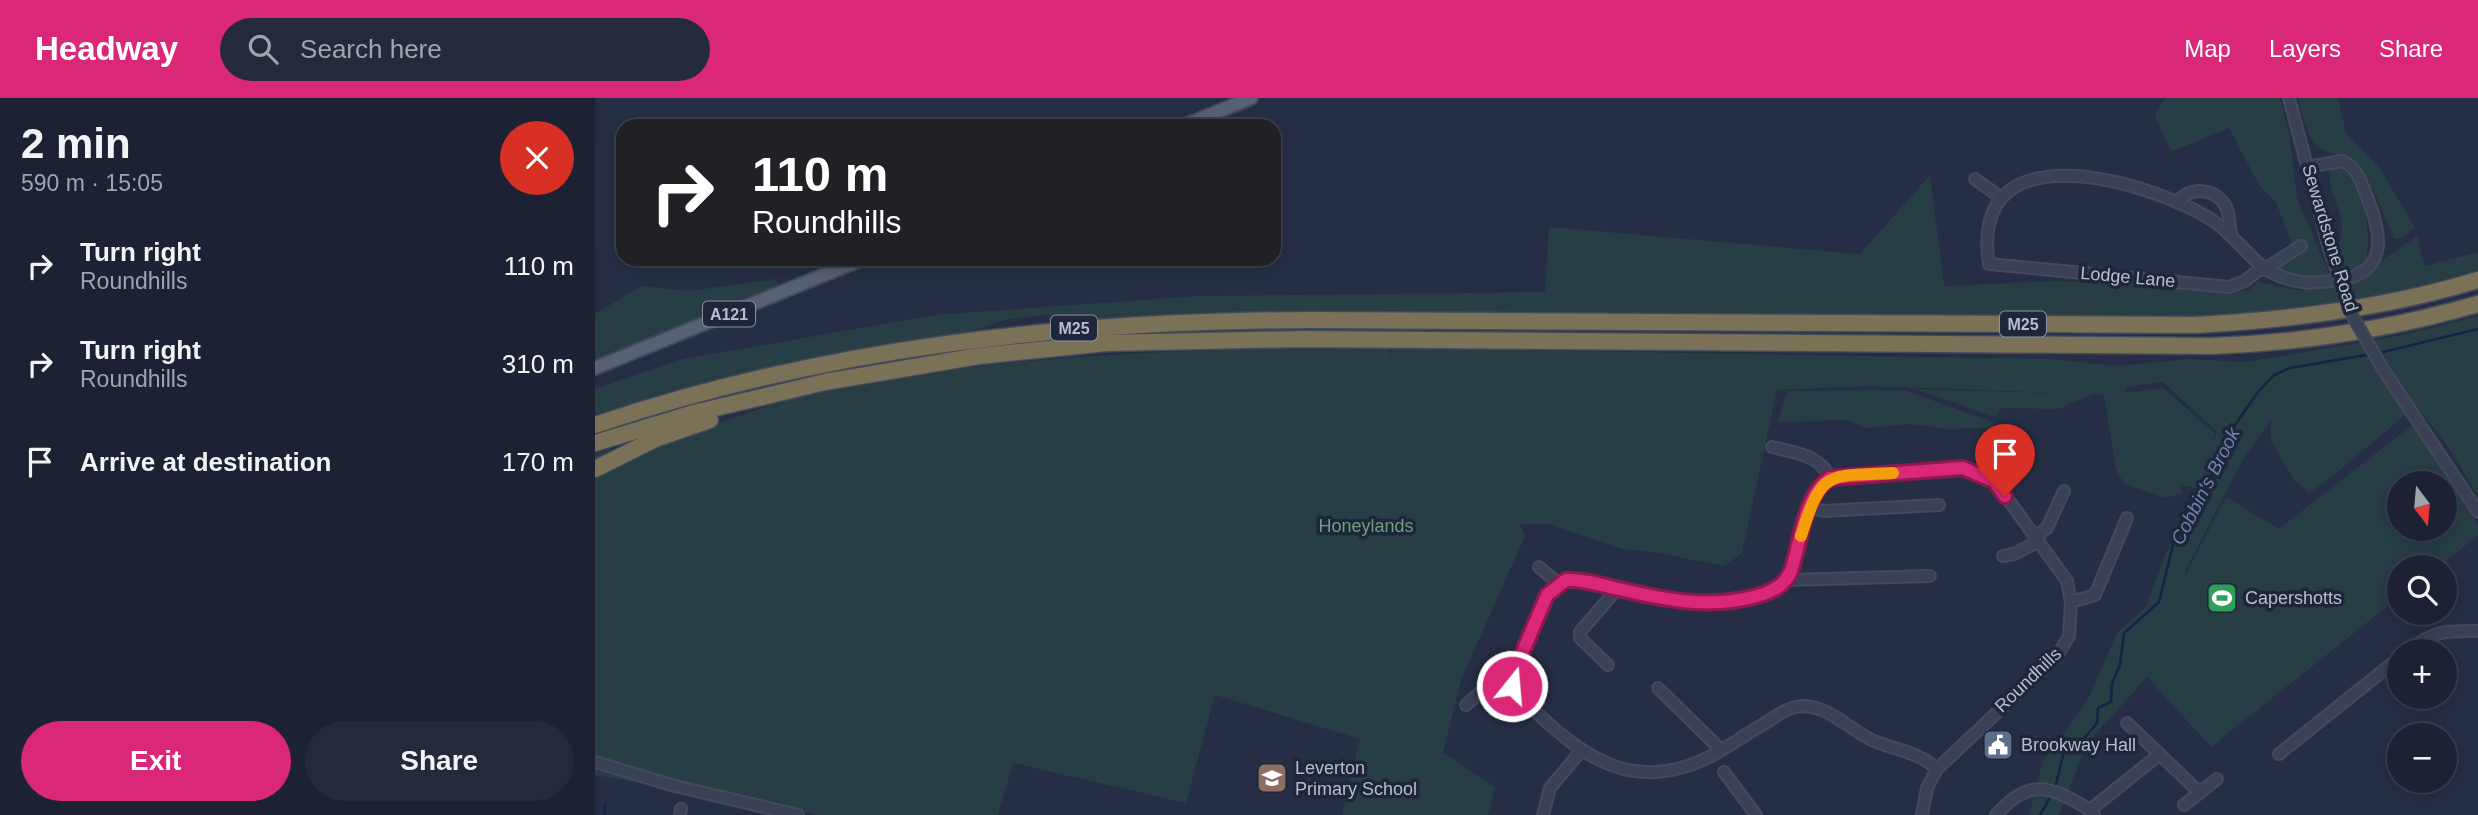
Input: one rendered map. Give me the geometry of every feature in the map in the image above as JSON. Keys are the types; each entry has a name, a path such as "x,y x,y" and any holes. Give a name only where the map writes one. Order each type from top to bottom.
{"highway":[{"name":"M25","path":"595,425 722,387 839,360 956,341 1068,328 1310,320 2195,324 2315,314 2394,301 2478,280"},
{"name":"M25","path":"595,443 694,413 787,390 952,359 1147,341 1301,338 2211,346 2282,342 2347,332 2478,303"},
{"name":"M25","path":"595,469 655,439 787,390"}],"main road":[{"path":"1200,119 1251,98"},
{"name":"A121","path":"595,369 846,266"}],"street":[{"name":"Sewardstone Road","path":"2289,98 2329,249 2353,317 2383,369 2478,512"},
{"path":"1975,178 2000,197 2029,178 2051,175 2082,177 2155,194 2176,202 2231,233 2265,271 2304,282 2350,278 2365,271 2376,258 2376,222 2355,171 2346,163 2337,160 2308,167"},
{"path":"2176,202 2197,191 2217,196 2227,210 2231,233"},
{"name":"Lodge Lane","path":"2000,197 1993,208 1987,252 1989,264 2229,287 2265,271 2301,246"},
{"path":"1772,447 1815,459 1825,468 1830,478 1819,488 1810,507 1786,580"},
{"name":"Roundhills","path":"1830,478 1946,468 1978,472 1994,481 2067,581 2071,602 2069,636 2057,656 1937,769 1927,788 1922,815"},
{"path":"2003,556 2014,554 2037,539 2047,528 2064,491"},
{"path":"1810,507 1823,511 1939,505"},
{"path":"2071,602 2095,594 2127,518"},
{"path":"1539,567 1559,584"},
{"path":"1512,686 1512,677 1547,595 1559,584 1576,579 1663,599 1713,604 1769,592 1786,580 1930,576"},
{"path":"1608,665 1580,638 1580,632 1617,589"},
{"path":"2422,639 2439,631 2478,631"},
{"path":"2279,754 2387,668"},
{"path":"1466,705 1491,683 1512,686 1549,725 1581,751 1616,769 1646,773 1691,764 1787,709 1803,706 1831,714 1872,740 1911,752 1937,769"},
{"path":"1658,688 1720,749"},
{"path":"2127,723 2200,793"},
{"path":"1543,815 1550,788 1581,751"},
{"path":"1996,815 2030,789 2047,787 2092,812 2160,754"},
{"path":"595,761 671,785 799,815"},
{"path":"1724,772 1756,815"},
{"path":"2184,805 2217,779"}],"green space":[{"path":"2165,98 2280,98 2289,133 2297,199 2330,275 2301,277 2269,268 2291,242 2276,202 2259,185 2229,128 2171,152 2155,115"},
{"path":"2298,98 2338,98 2346,134 2380,168 2415,228 2401,239 2395,239 2370,183 2358,166 2346,158 2324,150 2313,141"},
{"path":"2338,167 2355,184 2364,209 2368,236 2366,260 2357,268 2344,270 2337,247 2342,225 2329,176 2332,168"},
{"path":"1930,175 1944,286 2056,281 2249,291 2257,282 2299,290 2353,283 2367,277 2384,259 2417,236 2425,266 2478,252 2478,272 2377,297 2226,317 1202,314 1105,319 1043,315 1009,319 967,332 807,361 595,414 595,389 683,359 934,315 1199,296 1545,292 1549,227 1860,254"},
{"path":"777,279 779,288 595,363 595,314 641,286 689,291"},
{"name":"Honeylands","path":"2478,316 2478,496 2447,445 2416,406 2309,493 2294,480 2271,441 2271,420 2245,456 2185,571 2186,574 2226,497 2279,529 2412,425 2442,471 2387,471 2387,541 2457,541 2457,493 2478,525 2478,535 2454,555 2387,555 2387,607 2211,747 2147,677 2086,745 2059,815 2029,815 2043,761 2087,701 2117,633 2146,607 2164,557 2187,518 2195,488 2179,484 2183,493 2165,498 2124,484 2116,469 2104,395 2094,394 2058,409 2002,408 1995,417 1915,389 2088,394 1868,386 1777,390 1742,553 1724,566 1622,549 1548,524 1520,524 1525,536 1461,680 1443,752 1495,787 1488,815 1342,815 1360,739 1215,695 1186,803 1013,763 998,815 817,815 595,775 595,454 610,449 619,461 747,413 825,391 895,378 1036,360 1248,349 1390,347 1391,358 1392,348 2051,359 2117,366 2190,359 2246,362 2398,336","holes":["2163,382 2217,432 2211,446 2215,433 2163,388 2126,393 2126,387"]},
{"path":"1904,390 1993,422 1996,428 1947,429 1910,424 1868,428 1846,420 1778,422 1787,391"}],"waterway":[{"name":"Cobbin's Brook","path":"2379,353 2478,329"},
{"name":"Cobbin's Brook","path":"2055,788 2064,752 2072,744 2082,741 2097,723 2098,708 2111,702 2112,683 2120,665 2124,633 2159,602 2173,545 2205,493 2230,432 2258,392 2274,375 2290,368 2372,354"},
{"name":"Cobbin's Brook","path":"2040,815 2052,794"},
{"path":"605,804 605,815"}],"slow traffic":[{"path":"1801,536 1812,502 1824,482 1836,476 1893,473"}],"place":[{"name":"Capershotts","path":"2222,598"},
{"name":"Brookway Hall","path":"1998,745"},
{"name":"Leverton Primary School","path":"1272,778"}],"route":[{"path":"1512,686 1512,677 1547,595 1554,586 1566,580 1576,579 1663,599 1713,604 1744,599 1769,592 1779,586 1790,574 1812,502 1819,488 1830,478 1963,468 1978,472 1994,481 2005,496"}]}
